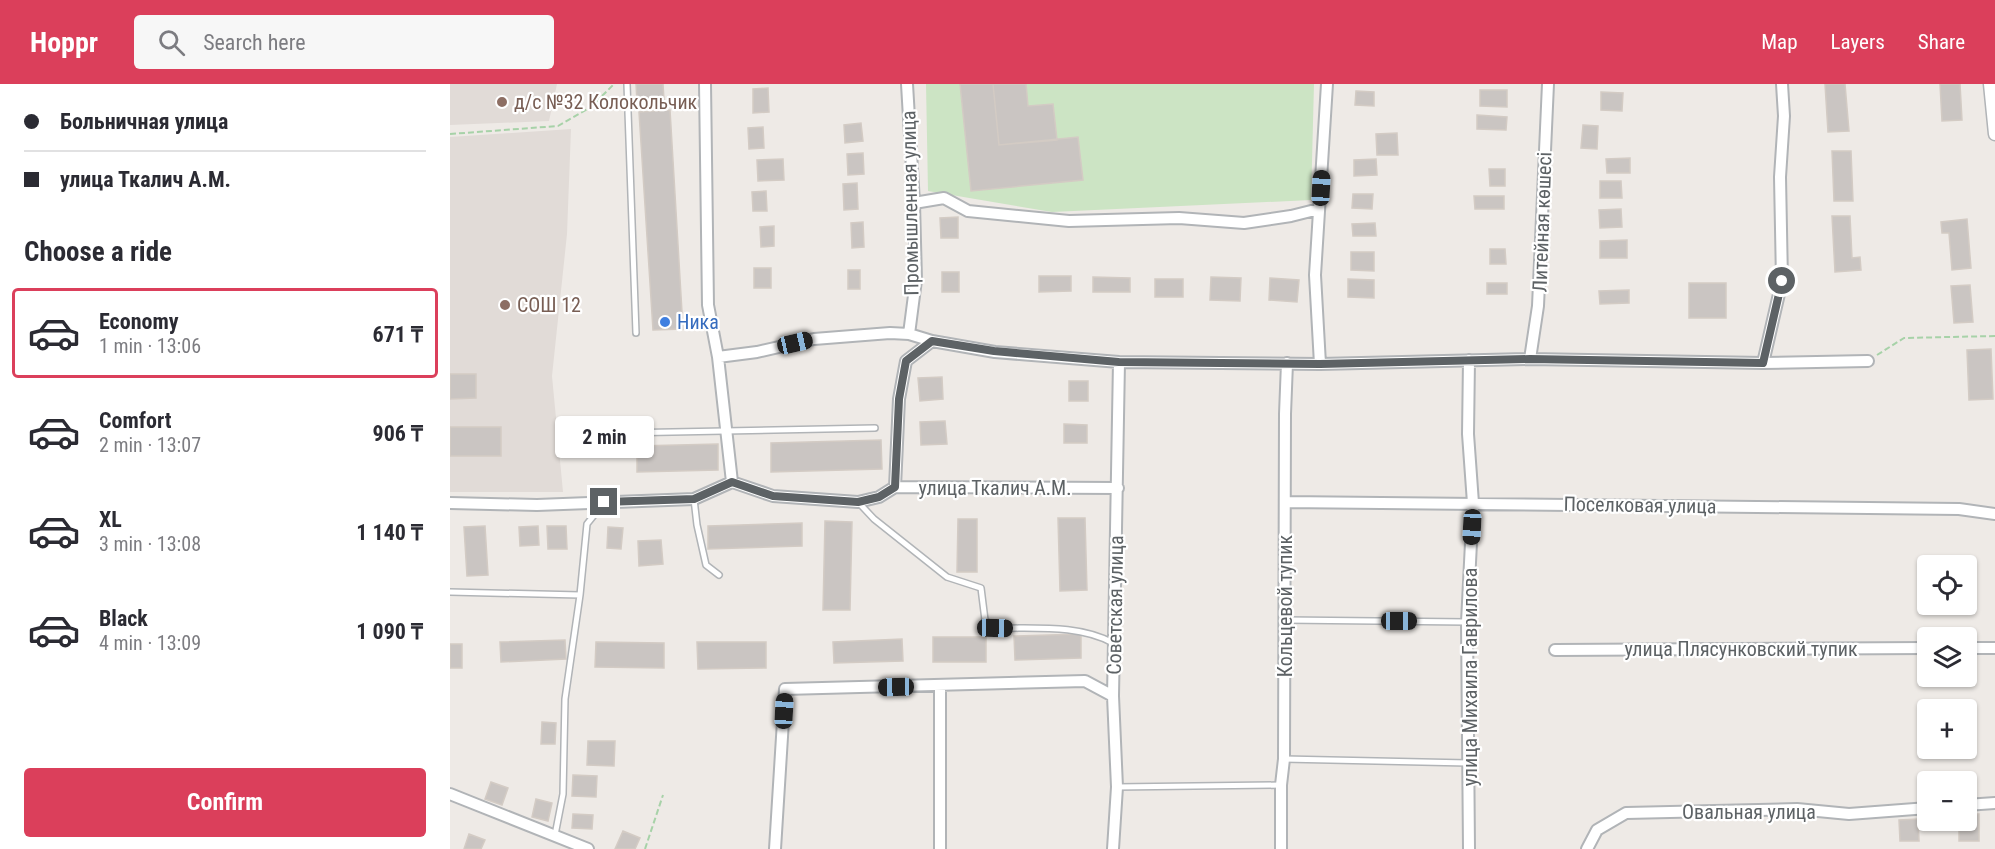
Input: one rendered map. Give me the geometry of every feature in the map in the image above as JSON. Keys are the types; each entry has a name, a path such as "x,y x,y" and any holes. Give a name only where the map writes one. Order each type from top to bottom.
{"street":[{"path":"450,503 537,505 694,499 732,482 718,357 708,306 705,84"},
{"name":"Промышленная улица","path":"907,84 916,280 909,334"},
{"path":"1320,364 1315,275 1327,84"},
{"name":"Литейная көшесі","path":"1530,359 1538,306 1548,84"},
{"path":"1763,363 1782,281 1780,177 1784,116 1782,84"},
{"path":"1990,84 1995,134"},
{"path":"914,203 944,198 968,211 1069,221 1179,218 1244,223 1319,209"},
{"path":"718,357 757,352 814,339 890,333 909,334 932,341 994,351 1119,362 1320,364 1530,359 1763,363 1868,361"},
{"path":"895,487 899,399 906,361 932,341"},
{"name":"улица Михаила Гаврилова","path":"1469,849 1467,622 1473,503 1468,434 1470,360"},
{"name":"Советская улица","path":"1113,849 1117,787 1113,696 1119,362"},
{"name":"Кольцевой тупик","path":"1281,849 1286,620 1287,363"},
{"name":"улица Ткалич А.М.","path":"732,482 773,496 858,502 879,497 895,487 1118,488"},
{"name":"Поселковая улица","path":"1285,502 1959,509 1995,514"},
{"name":"улица Плясунковский тупик","path":"1555,650 1917,648"},
{"path":"1977,648 1995,648"},
{"path":"775,849 785,689 1085,681 1113,696"},
{"path":"940,686 940,849"},
{"path":"450,794 588,849"},
{"path":"1977,804 1995,803"},
{"name":"Овальная улица","path":"1587,849 1597,830 1626,813 1797,809 1849,814 1917,809"}],"lane":[{"path":"627,84 636,333"},
{"path":"620,433 875,428"},
{"path":"694,499 706,565 719,575"},
{"path":"555,835 563,794 565,699 580,595 587,524 604,502"},
{"path":"858,502 874,519 947,577 981,588 985,620 995,628 1075,631 1099,635 1114,644"},
{"path":"450,592 580,595"},
{"path":"1286,620 1467,622"},
{"path":"1284,759 1468,763"},
{"path":"1117,787 1281,786"}],"path":[{"path":"450,134 558,126 591,107 614,84"},
{"path":"1868,361 1904,338 1995,336"},
{"path":"645,849 663,795"}],"shaded area":[{"name":"д/с №32 Колокольчик","path":"450,84 557,84 549,121 450,125"},
{"name":"СОШ 12","path":"571,129 567,234 552,376 563,492 450,492 450,137"}],"green space":[{"path":"926,84 1314,84 1311,200 1052,212 928,191"}],"building":[{"path":"636,84 663,84 664,100 637,102"},
{"path":"960,84 993,84 999,145 1078,137 1083,180 971,191"},
{"path":"993,84 1026,84 1028,106 1053,104 1057,140 999,145"},
{"path":"1825,84 1845,84 1849,131 1828,132"},
{"path":"1940,84 1960,84 1962,120 1942,121"},
{"path":"768,88 769,112 753,113 753,89"},
{"path":"1480,90 1507,90 1507,107 1480,106"},
{"path":"1356,91 1374,92 1374,106 1355,105"},
{"path":"1601,92 1623,93 1622,111 1601,110"},
{"path":"670,110 683,329 653,330 639,112"},
{"path":"1477,115 1507,117 1506,130 1477,129"},
{"path":"861,123 863,141 845,143 844,125"},
{"path":"1583,125 1598,126 1597,149 1581,148"},
{"path":"763,127 764,148 749,149 748,128"},
{"path":"1397,133 1398,155 1377,155 1376,134"},
{"path":"1832,151 1851,151 1853,201 1834,201"},
{"path":"863,153 864,174 848,175 847,154"},
{"path":"1630,158 1630,173 1607,173 1606,159"},
{"path":"783,159 784,180 758,181 757,160"},
{"path":"1376,159 1377,175 1354,176 1354,160"},
{"path":"1489,169 1505,169 1505,186 1490,186"},
{"path":"1600,181 1621,181 1622,198 1600,198"},
{"path":"857,183 858,209 844,210 843,184"},
{"path":"766,191 767,211 753,211 752,192"},
{"path":"1353,194 1373,194 1372,209 1352,208"},
{"path":"1474,196 1504,196 1504,209 1475,209"},
{"path":"1621,209 1622,227 1600,228 1599,210"},
{"path":"1832,216 1850,216 1852,258 1860,257 1861,270 1835,272"},
{"path":"958,217 958,238 941,238 940,218"},
{"path":"1967,219 1971,268 1952,270 1949,233 1942,233 1941,222"},
{"path":"863,222 864,247 852,248 851,223"},
{"path":"1375,223 1376,236 1353,236 1352,224"},
{"path":"774,226 774,246 761,247 760,227"},
{"path":"1627,240 1627,258 1600,258 1600,241"},
{"path":"1490,249 1505,249 1506,264 1490,264"},
{"path":"1351,252 1374,252 1374,271 1351,270"},
{"path":"754,268 771,268 771,288 754,288"},
{"path":"848,270 860,270 860,289 848,289"},
{"path":"942,272 959,272 959,292 942,292"},
{"path":"1039,276 1071,276 1071,291 1039,292"},
{"path":"1093,277 1130,278 1130,292 1093,292"},
{"path":"1211,277 1241,278 1240,301 1210,300"},
{"path":"1270,278 1299,280 1297,302 1269,300"},
{"path":"1155,279 1183,279 1183,297 1155,297"},
{"path":"1348,279 1374,280 1374,298 1348,297"},
{"path":"1487,283 1507,283 1507,294 1487,294"},
{"path":"1689,283 1726,283 1726,318 1689,318"},
{"path":"1970,285 1973,322 1954,323 1951,286"},
{"path":"1629,290 1629,303 1600,304 1599,291"},
{"path":"1991,349 1993,399 1969,400 1967,350"},
{"path":"450,374 476,374 476,398 450,399"},
{"path":"942,377 943,399 920,401 918,378"},
{"path":"1069,381 1088,381 1088,401 1069,401"},
{"path":"945,421 947,444 921,445 920,422"},
{"path":"1064,424 1087,425 1087,443 1064,443"},
{"path":"450,427 501,427 501,456 450,456"},
{"path":"881,440 882,469 771,472 771,443"},
{"path":"718,444 718,470 637,472 637,446"},
{"path":"1058,518 1085,518 1087,590 1060,591"},
{"path":"958,519 977,519 977,572 957,572"},
{"path":"825,521 852,522 850,610 823,610"},
{"path":"802,523 802,546 708,549 708,526"},
{"path":"485,526 488,575 467,576 464,527"},
{"path":"538,526 539,545 520,546 519,527"},
{"path":"547,526 566,526 567,549 548,549"},
{"path":"608,527 623,528 621,549 607,548"},
{"path":"661,540 663,564 639,566 638,541"},
{"path":"1081,634 1081,658 1015,660 1014,636"},
{"path":"933,637 986,637 986,662 933,662"},
{"path":"902,639 903,661 834,663 833,642"},
{"path":"565,640 566,659 501,662 500,642"},
{"path":"596,642 664,643 664,668 595,667"},
{"path":"697,642 766,642 766,668 698,669"},
{"path":"450,644 462,644 462,668 450,668"},
{"path":"542,722 556,723 555,744 541,744"},
{"path":"588,741 615,741 614,766 587,765"},
{"path":"573,775 597,776 596,797 572,796"},
{"path":"491,782 508,788 502,805 485,799"},
{"path":"536,799 552,803 548,821 532,817"},
{"path":"573,814 593,815 592,829 572,828"},
{"path":"1977,814 1979,814 1979,841 1959,841 1959,831 1977,831"},
{"path":"1917,819 1919,841 1900,841 1899,820"},
{"path":"623,831 640,838 635,849 615,849"},
{"path":"469,834 485,840 481,849 464,849"}],"place":[{"name":"д/с №32 Колокольчик","path":"502,102"},
{"name":"СОШ 12","path":"505,305"},
{"name":"Ника","path":"665,322"}],"route":[{"path":"604,502 694,499 732,482 773,496 858,502 879,497 895,487 899,399 906,361 932,341 994,351 1119,362 1320,364 1530,359 1763,363 1782,281"}]}
